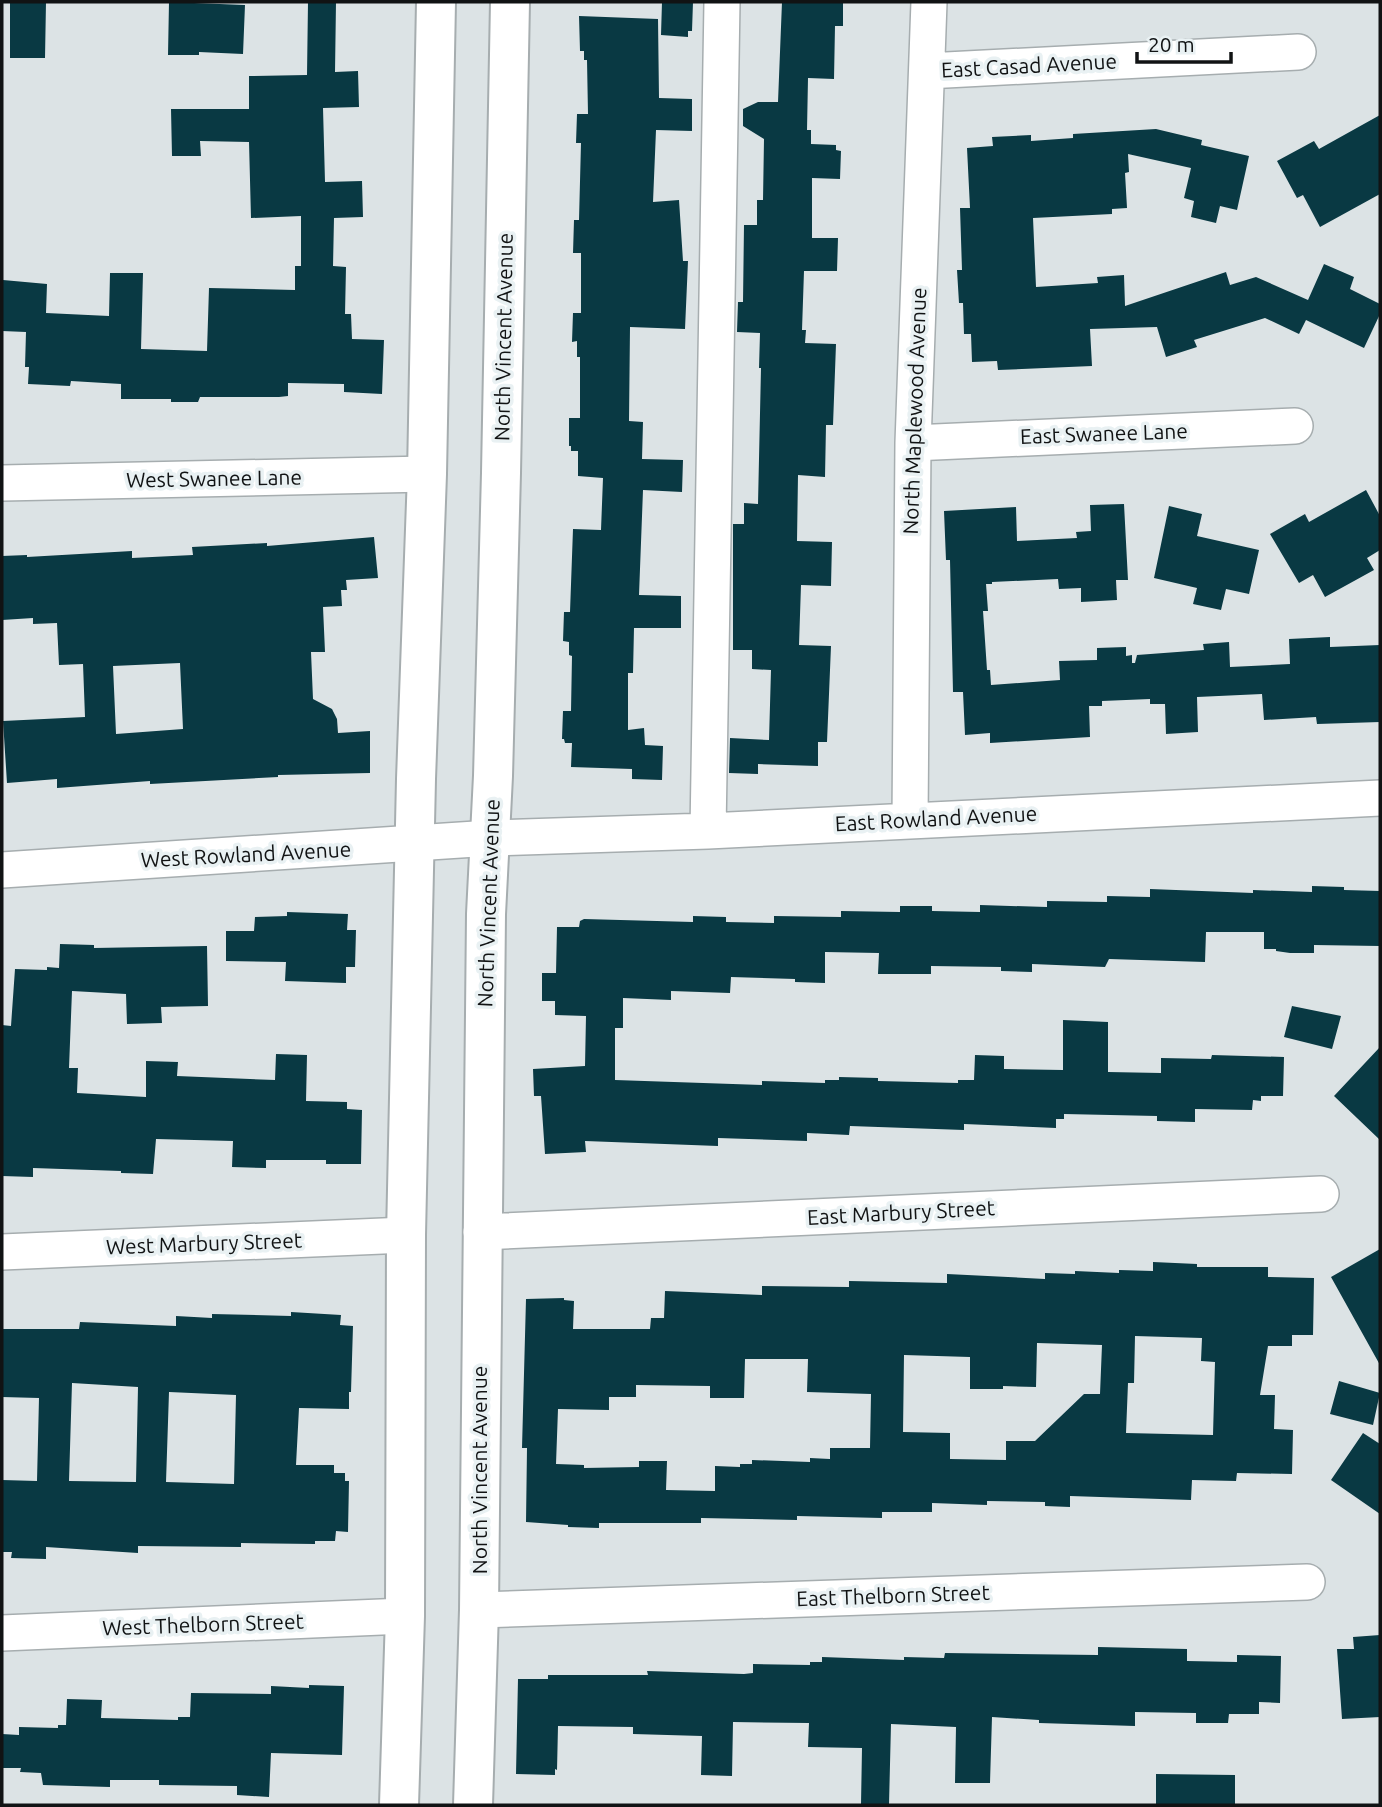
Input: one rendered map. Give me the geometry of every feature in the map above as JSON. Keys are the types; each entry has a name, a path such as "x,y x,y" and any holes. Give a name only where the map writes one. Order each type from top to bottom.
{"main road":[{"path":"399,1805 405,1616 406,1235 427,474 436,2"},
{"name":"North Vincent Avenue","path":"473,1805 479,1610 486,914 491,838 502,459 510,2"}],"street":[{"path":"708,831 722,2"},
{"name":"North Maplewood Avenue","path":"910,821 913,443 929,2"},
{"name":"East Casad Avenue","path":"927,71 1298,52"},
{"name":"East Swanee Lane","path":"913,443 1295,426"},
{"name":"West Swanee Lane","path":"2,483 427,474"},
{"name":"East Rowland Avenue","path":"491,838 708,831 1380,798"},
{"name":"West Rowland Avenue","path":"2,870 491,838"},
{"name":"East Marbury Street","path":"481,1232 1321,1194"},
{"name":"West Marbury Street","path":"2,1252 406,1235"},
{"name":"East Thelborn Street","path":"479,1610 1307,1582"},
{"name":"West Thelborn Street","path":"2,1633 405,1616"}],"building":[{"path":"10,2 46,2 45,58 10,58"},
{"path":"169,2 245,5 243,54 199,52 199,55 168,55"},
{"path":"308,2 336,2 335,72 358,71 359,107 323,108 325,182 362,181 363,217 334,218 333,266 346,267 345,314 351,314 352,339 384,340 382,394 344,392 344,384 288,383 288,396 200,397 198,402 171,402 171,399 121,399 121,384 71,381 70,386 28,384 29,367 25,367 26,332 2,331 3,280 47,284 46,313 109,316 110,273 143,273 141,349 207,351 209,288 295,290 295,266 301,266 301,216 251,218 249,142 200,141 201,156 172,156 171,109 249,109 249,76 307,75"},
{"path":"662,2 693,2 692,31 688,31 688,37 661,35"},
{"path":"782,2 843,2 843,26 835,26 834,79 808,78 807,130 811,130 811,144 836,145 836,150 841,151 840,179 812,178 812,238 838,238 837,271 804,271 802,330 806,330 805,343 836,344 833,425 826,425 825,477 798,475 797,541 832,542 831,586 801,585 799,645 831,646 827,742 818,742 818,766 758,764 758,774 729,773 730,738 769,740 771,670 752,669 752,650 733,650 733,524 744,524 744,503 758,504 760,333 737,332 738,302 743,302 744,225 757,225 757,200 763,200 764,139 743,126 743,109 758,102 778,102"},
{"path":"579,16 658,19 659,98 692,99 692,131 656,130 653,202 679,200 683,261 688,261 685,329 630,327 629,421 643,422 642,459 683,460 682,492 643,490 639,595 681,596 681,628 634,628 633,673 628,673 628,730 644,728 645,745 663,746 662,780 632,779 632,769 571,767 572,743 565,743 562,739 563,711 571,711 572,656 569,655 569,642 563,641 564,612 570,612 573,529 601,530 603,478 578,476 578,451 571,451 569,446 569,418 580,418 580,357 577,357 577,341 572,342 573,313 581,313 581,253 573,253 574,220 579,220 581,143 576,143 577,114 588,114 587,60 584,60 584,51 580,51"},
{"path":"1380,115 1380,194 1320,227 1303,195 1297,198 1277,161 1314,141 1319,149"},
{"path":"1156,129 1202,140 1201,145 1249,156 1237,210 1220,206 1216,223 1191,217 1194,201 1184,198 1191,168 1128,154 1129,172 1125,173 1127,208 1112,209 1112,214 1033,218 1036,287 1098,283 1097,277 1124,275 1125,306 1226,272 1230,285 1256,277 1308,300 1324,264 1354,277 1350,289 1380,304 1380,314 1364,348 1306,320 1299,334 1265,318 1194,340 1197,347 1166,357 1157,327 1090,329 1092,366 998,370 997,361 972,362 971,334 964,334 963,303 959,303 957,270 962,270 960,208 970,208 967,148 993,146 992,137 1031,135 1031,141 1073,138 1073,134"},
{"path":"1366,490 1380,516 1380,550 1367,558 1374,570 1325,597 1313,575 1299,583 1270,534 1305,514 1309,522"},
{"path":"1124,504 1128,580 1116,580 1117,600 1081,602 1081,588 1059,589 1058,579 986,584 988,611 983,611 987,670 990,670 991,685 1060,680 1059,661 1097,660 1097,648 1126,647 1126,656 1132,655 1132,663 1135,663 1137,655 1204,650 1203,644 1229,642 1230,667 1290,664 1289,639 1330,637 1330,647 1380,645 1380,722 1317,724 1316,717 1264,720 1262,694 1197,697 1198,732 1166,734 1165,704 1150,704 1150,699 1102,701 1102,706 1089,706 1090,737 990,743 990,733 965,735 963,692 953,692 950,560 946,560 944,511 1016,507 1017,541 1077,538 1076,532 1091,531 1090,505"},
{"path":"1169,506 1202,514 1197,536 1259,550 1249,594 1226,589 1221,610 1193,604 1197,588 1154,578"},
{"path":"374,537 378,578 346,580 347,590 341,590 342,606 323,607 325,652 311,652 313,699 332,709 337,719 338,733 370,731 370,773 278,775 150,784 150,781 57,788 57,779 7,783 3,721 85,717 83,664 59,665 57,623 33,624 33,618 2,620 2,556 132,551 132,558 193,555 192,547 267,543 267,546","holes":["180,663 183,729 116,734 113,666"]},
{"path":"1312,886 1380,891 1380,946 1314,945 1314,953 1290,953 1264,949 1264,932 1206,932 1205,962 1109,959 1105,967 1032,964 1032,972 1001,971 1001,967 931,966 931,974 878,974 879,953 825,952 825,983 731,977 730,993 671,991 671,1000 623,998 623,1028 615,1028 615,1080 762,1085 762,1081 825,1083 825,1080 839,1080 839,1077 958,1083 958,1080 974,1080 975,1055 1004,1056 1004,1069 1063,1070 1063,1020 1108,1022 1108,1072 1161,1073 1161,1058 1211,1059 1212,1055 1284,1057 1283,1096 1261,1096 1261,1101 1253,1100 1252,1110 1195,1109 1195,1122 1157,1121 1157,1116 1064,1114 1064,1119 1056,1119 1056,1128 964,1124 964,1130 850,1126 849,1135 807,1133 807,1141 718,1138 718,1146 585,1141 586,1152 545,1154 541,1096 534,1096 533,1069 585,1066 586,1016 555,1015 555,1001 542,1001 542,973 556,973 557,927 579,927 580,921 584,919 693,922 693,916 726,917 726,922 774,923 774,916 841,917 841,911 900,912 900,906 932,906 932,911 980,912 980,905 1047,907 1047,901 1107,902 1107,896 1150,897 1150,889 1312,892"},
{"path":"287,912 348,914 347,930 356,930 355,967 346,967 346,983 285,981 286,962 226,961 226,931 254,931 255,917 287,916"},
{"path":"60,944 94,945 94,948 207,946 208,1006 161,1007 162,1023 127,1024 126,994 72,991 69,1068 78,1068 77,1093 146,1097 146,1061 178,1062 177,1076 275,1080 276,1054 307,1055 306,1101 347,1102 347,1109 362,1110 361,1164 326,1164 326,1160 266,1160 266,1168 232,1167 233,1141 156,1139 153,1174 33,1168 33,1177 2,1176 2,1025 11,1026 15,969 59,968"},
{"path":"1292,1006 1341,1016 1332,1049 1284,1037"},
{"path":"1380,1047 1380,1140 1334,1096"},
{"path":"1380,1249 1380,1365 1331,1277"},
{"path":"1153,1262 1197,1264 1197,1267 1268,1267 1268,1277 1314,1278 1313,1335 1292,1335 1292,1346 1268,1346 1260,1395 1275,1395 1274,1429 1293,1430 1292,1474 1237,1473 1236,1481 1192,1480 1191,1500 1070,1496 1070,1507 1045,1506 1045,1502 987,1501 987,1505 932,1503 932,1512 882,1512 882,1518 701,1518 701,1523 599,1523 599,1528 526,1522 527,1448 522,1448 526,1299 564,1298 574,1301 573,1329 650,1329 651,1318 664,1318 665,1291 762,1295 762,1286 849,1287 849,1281 947,1283 947,1274 1045,1279 1045,1273 1153,1271","holes":["1135,1336 1202,1338 1201,1361 1215,1362 1213,1435 1126,1433 1128,1383 1134,1383","1037,1343 1102,1345 1100,1394 1084,1394 1035,1441 1006,1441 1006,1460 950,1459 950,1433 903,1432 904,1355 970,1357 970,1389 1036,1387","745,1359 808,1359 807,1392 871,1394 870,1448 830,1448 830,1459 810,1458 810,1462 752,1460 752,1464 740,1464 740,1467 715,1466 715,1491 666,1490 667,1461 639,1461 639,1467 584,1468 584,1465 556,1464 558,1409 609,1410 609,1397 636,1397 636,1385 710,1386 710,1398 744,1398"]},
{"path":"291,1312 341,1315 340,1325 353,1326 349,1409 299,1408 296,1465 334,1465 334,1473 345,1473 345,1481 349,1481 348,1532 336,1531 335,1541 315,1541 315,1544 241,1543 241,1547 138,1546 138,1553 46,1547 46,1559 11,1558 12,1552 2,1552 2,1480 37,1481 39,1398 2,1397 2,1329 79,1329 80,1322 176,1326 176,1316 212,1318 212,1314 291,1316","holes":["72,1383 138,1387 136,1482 69,1481","169,1392 236,1395 234,1484 166,1482"]},
{"path":"1339,1381 1380,1393 1373,1425 1330,1414"},
{"path":"1363,1433 1380,1444 1380,1514 1331,1480"},
{"path":"1380,1635 1380,1717 1342,1719 1337,1649 1354,1649 1353,1637"},
{"path":"1098,1647 1187,1649 1187,1661 1237,1662 1237,1655 1281,1656 1280,1703 1259,1702 1259,1714 1229,1714 1228,1723 1196,1723 1196,1713 1135,1712 1135,1726 1039,1723 1039,1720 992,1717 990,1783 955,1783 956,1727 891,1724 889,1805 861,1805 862,1748 808,1747 809,1723 733,1722 732,1776 701,1775 702,1736 633,1734 633,1727 558,1726 555,1775 516,1774 518,1679 548,1679 548,1675 648,1675 647,1671 744,1674 753,1673 753,1664 810,1665 810,1662 822,1662 822,1657 904,1660 904,1657 944,1658 945,1653 1098,1655"},
{"path":"309,1685 344,1686 342,1755 271,1753 269,1797 237,1795 237,1786 159,1785 159,1780 110,1780 110,1787 43,1785 41,1773 20,1772 21,1768 2,1768 2,1734 19,1735 19,1727 58,1728 58,1725 66,1725 67,1699 102,1700 101,1718 178,1720 178,1717 190,1717 191,1693 271,1694 271,1686 309,1688"},
{"path":"1156,1774 1235,1775 1235,1805 1156,1804"}]}
